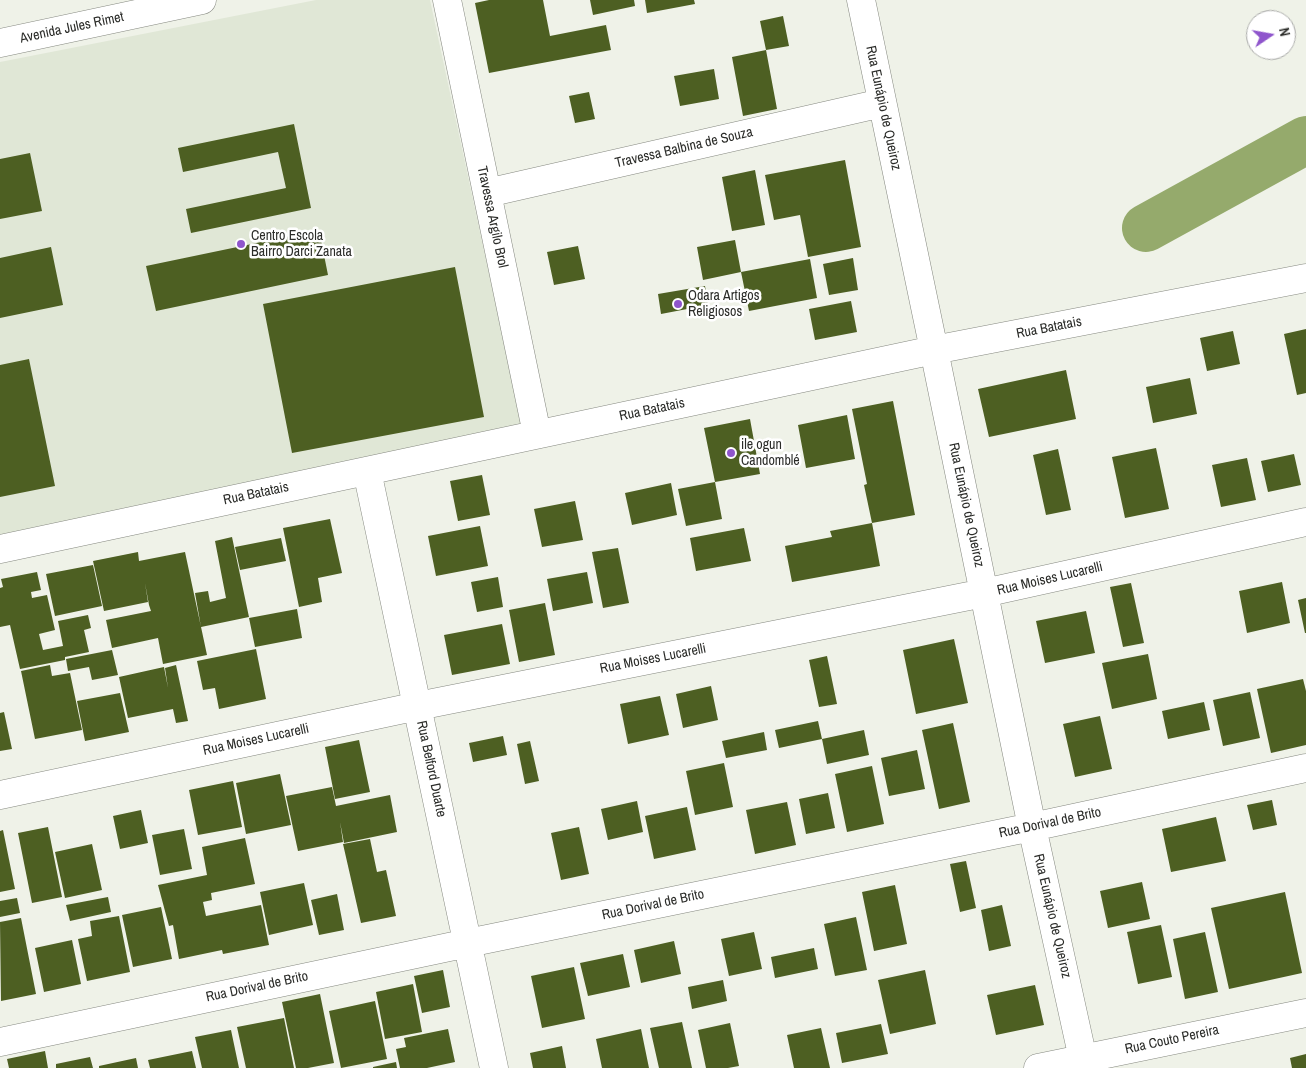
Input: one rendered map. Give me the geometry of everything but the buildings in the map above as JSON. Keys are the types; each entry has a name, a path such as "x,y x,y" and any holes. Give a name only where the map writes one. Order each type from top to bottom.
{"street":[{"name":"Avenida Jules Rimet","path":"0,43 202,0"},
{"name":"Travessa Argilo Brol","path":"447,0 537,434"},
{"name":"Rua Eunápio de Queiroz","path":"860,0 1032,827 1084,1063"},
{"name":"Travessa Balbina de Souza","path":"487,193 882,103"},
{"name":"Rua Batatais","path":"0,549 934,350 1306,278"},
{"name":"Rua Belford Duarte","path":"368,470 494,1068"},
{"name":"Rua Moises Lucarelli","path":"0,795 418,706 984,594 1306,522"},
{"name":"Rua Dorival de Brito","path":"0,1042 1306,768"},
{"name":"Rua Couto Pereira","path":"1038,1068 1084,1063 1306,1013"}],"shaded area":[{"name":"Centro Escola Bairro Darci Zanata","path":"316,0 430,0 522,427 0,536 0,62"}],"waterway":[{"path":"1146,228 1306,140"}],"place":[{"name":"Centro Escola Bairro Darci Zanata","path":"241,244"},
{"name":"Odara Artigos Religiosos","path":"678,304"},
{"name":"ile ogun Candomblé","path":"731,453"}]}
